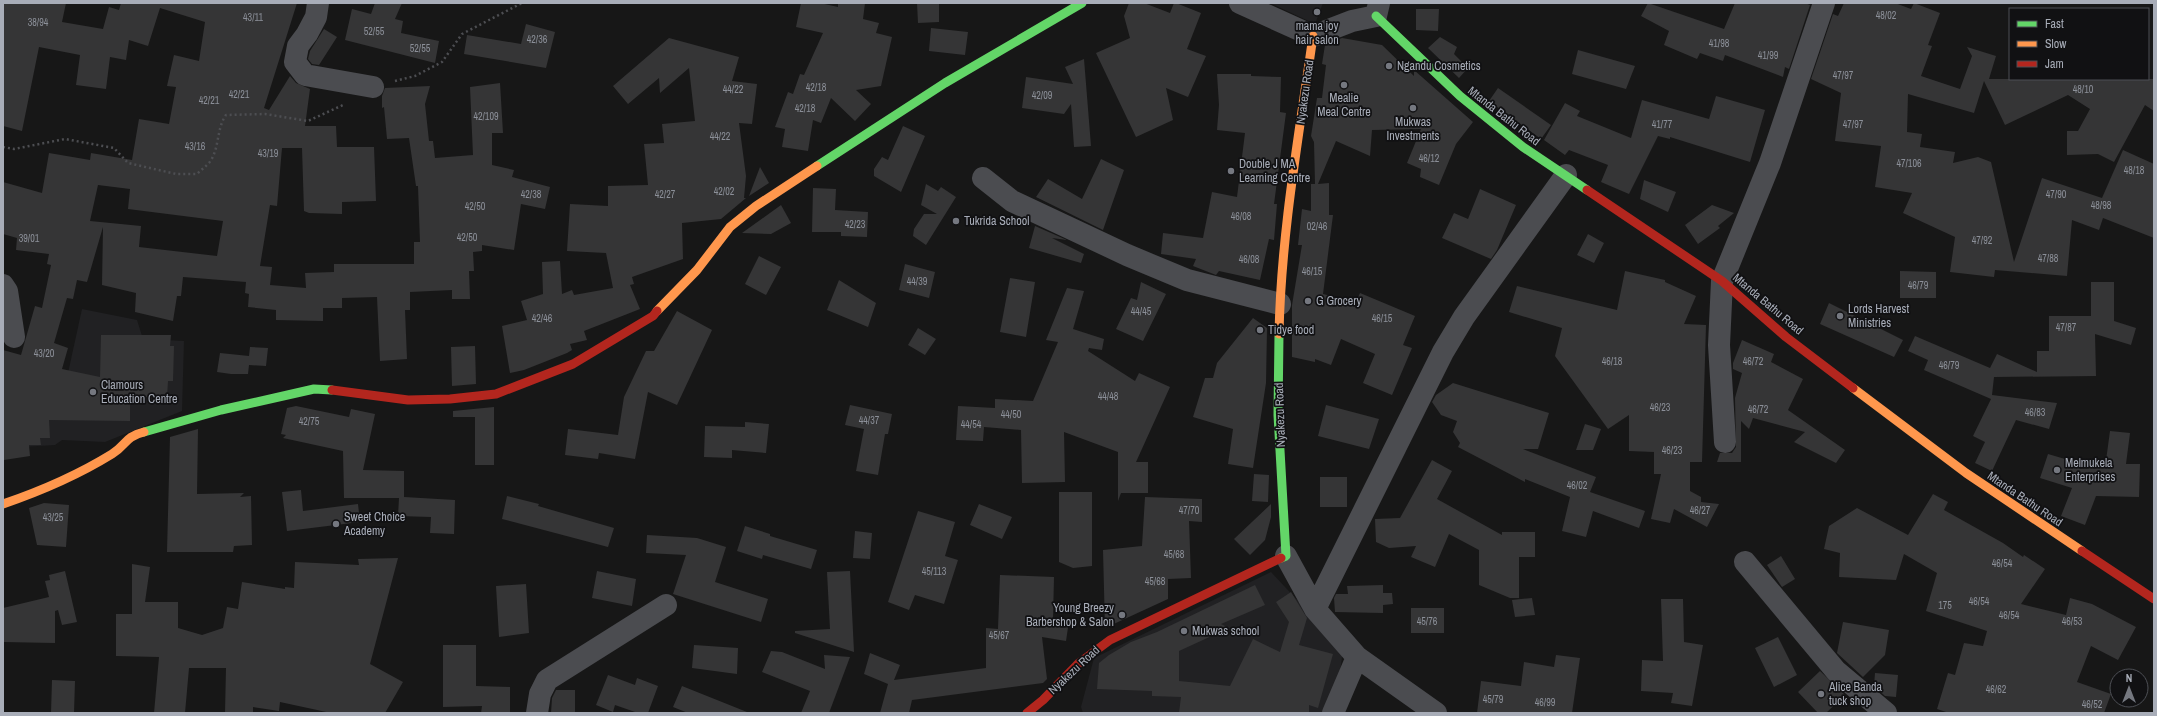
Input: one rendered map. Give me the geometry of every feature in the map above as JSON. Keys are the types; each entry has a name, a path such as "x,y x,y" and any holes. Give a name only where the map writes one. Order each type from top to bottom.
{"street":[{"path":"318,3 316,17 307,34 298,46 295,62 305,75 373,87"},
{"path":"3,504 44,490 114,453 132,435 221,410 314,389 344,390 408,400 450,399 496,394 573,364 653,316 697,270 730,227 756,206 945,83 1082,3"},
{"path":"1240,3 1313,36 1378,9"},
{"path":"1725,442 1720,345 1722,281 1770,163 1824,3"},
{"name":"Mtanda Bathu Road","path":"1378,9 1460,96 1523,148 1566,175 1722,281 1786,337 1966,473 2154,599"},
{"name":"Nyakezu Road","path":"1027,713 1063,681 1086,656 1109,640 1129,629 1152,622 1286,556 1278,415 1280,304 1292,180 1313,36"},
{"path":"1315,609 1443,352 1464,317 1566,175"},
{"path":"983,178 1012,201 1134,258 1187,280 1280,304"},
{"path":"3,285 6,291 14,337"},
{"path":"1286,556 1315,609 1357,657 1436,713"},
{"path":"1746,562 1836,672 1886,713"},
{"path":"537,713 540,694 547,680 666,605"},
{"path":"1333,713 1357,657"}],"path":[{"path":"3,147 14,149 65,139 114,148 128,163 176,174 197,174 209,163 218,140 221,123 226,115 265,114 308,121 340,107 373,87 415,76 442,62 462,34 522,3"}],"shaded area":[{"name":"mama joy hair salon","path":"1270,3 1323,3 1315,24"},
{"name":"Clamours Education Centre","path":"82,309 137,320 143,339 184,341 182,411 105,442 62,440 55,445 3,448 3,363 9,359 68,373"},
{"path":"1271,572 1343,649 1339,680 1325,713 1083,713 1081,707 1094,658"}],"building":[{"path":"3,3 66,3 62,22 103,29 109,7 119,10 121,3 297,3 264,108 269,110 290,76 296,83 310,89 305,126 336,126 337,147 374,147 376,201 342,202 342,214 309,213 304,211 302,148 282,148 277,206 270,205 260,266 272,267 270,285 306,288 305,273 334,272 334,264 414,264 414,242 420,242 418,186 416,186 409,138 387,139 384,107 382,108 382,96 385,88 430,86 425,104 429,141 433,141 435,158 473,155 470,87 500,83 503,133 492,133 492,165 514,170 512,177 550,187 545,209 521,204 514,250 482,245 482,251 473,252 474,271 469,271 470,299 452,299 452,290 410,292 410,310 405,310 407,359 380,361 377,297 342,298 342,308 323,308 323,321 276,320 276,310 248,307 249,294 245,293 246,282 183,277 181,296 177,296 173,321 135,312 136,293 102,285 103,227 87,282 77,280 73,299 67,298 54,343 68,348 62,369 100,377 101,335 171,335 170,346 174,346 173,381 168,381 167,397 130,397 130,421 49,420 50,438 40,438 41,445 29,445 30,456 4,460 3,350 21,355 35,306 42,308 51,265 47,264 49,254 16,250 17,238 3,234 3,182 42,193 49,153 90,160 91,153 132,160 139,119 169,124 176,87 167,86 174,55 199,61 205,22 160,8 148,46 129,40 126,60 110,57 106,89 76,85 80,55 39,47 22,131 3,126","holes":["98,185 130,189 128,209 223,221 217,256 139,247 141,226 90,221"]},
{"path":"375,3 402,3 395,19 403,21 401,33 439,41 435,63 345,40 352,9 371,14"},
{"path":"801,3 820,3 838,7 838,3 865,3 863,19 879,23 876,33 892,37 881,86 856,90 871,104 855,121 831,98 821,123 813,120 808,151 782,147 785,129 775,127 788,92 793,94 800,74 804,75 823,33 796,27"},
{"path":"917,3 939,3 939,22 918,23"},
{"path":"1129,3 1144,3 1170,13 1174,3 1176,3 1201,13 1187,49 1206,56 1188,97 1166,88 1173,120 1136,137 1096,53 1130,38 1124,16"},
{"path":"1648,3 1724,29 1735,3 1805,3 1810,5 1789,69 1785,67 1783,77 1725,55 1723,61 1700,53 1697,59 1664,45 1669,31 1641,16"},
{"path":"1844,3 1895,3 1911,9 1914,3 1940,13 1928,45 1932,46 1921,76 1960,89 1972,56 1967,47 1996,56 1989,79 2154,79 2154,111 2145,105 2114,162 2098,154 2067,155 2067,131 2078,131 2090,109 2068,95 2005,125 1984,81 1974,113 1908,94 1907,132 1922,134 1920,147 1955,152 1953,163 1978,157 1991,162 2014,262 2042,178 2102,198 2123,150 2154,164 2154,238 2103,218 2099,230 2072,220 2067,276 1995,270 1994,277 1950,272 1955,237 1903,213 1912,193 1875,187 1881,146 1835,141 1841,93 1811,79 1833,14 1838,16"},
{"path":"1416,9 1439,9 1438,31 1416,30"},
{"path":"526,24 555,32 546,68 464,54 467,35 521,44"},
{"path":"931,28 968,32 965,55 929,51"},
{"path":"324,29 337,37 319,65 312,64 308,59 310,51"},
{"path":"1440,37 1457,47 1454,54 1468,68 1459,78 1428,48"},
{"path":"669,38 739,57 732,81 757,84 752,124 739,123 746,176 744,198 746,198 721,219 682,223 683,259 632,277 634,284 630,285 640,309 584,331 587,340 570,344 572,350 567,353 524,370 510,373 502,326 527,320 521,301 543,294 542,262 560,261 562,294 572,290 574,295 613,288 606,253 567,251 570,204 608,206 608,186 648,185 644,144 664,143 662,124 695,121 689,68 660,93 659,78 628,104 613,86"},
{"path":"1342,38 1382,45 1414,76 1414,70 1473,122 1456,144 1439,185 1420,177 1421,169 1407,163 1421,129 1372,130 1370,156 1336,141 1318,184 1329,183 1329,215 1333,215 1323,294 1356,302 1360,293 1415,316 1403,345 1412,348 1392,395 1363,383 1375,354 1341,339 1331,365 1315,359 1315,362 1292,357 1292,305 1302,245 1298,245 1302,209 1311,211 1311,184 1315,184 1314,142 1311,136 1317,98 1322,98 1326,65 1322,64 1325,45"},
{"path":"1578,50 1635,66 1626,89 1572,74"},
{"path":"1084,59 1091,146 1074,147 1071,104 1064,114 1022,108 1026,77 1073,84 1065,67"},
{"path":"1217,74 1251,74 1251,76 1281,77 1280,112 1286,113 1274,204 1277,204 1274,240 1269,239 1260,280 1219,271 1216,275 1193,266 1196,259 1161,254 1163,233 1203,238 1212,192 1237,197 1245,133 1217,130 1219,105"},
{"path":"1498,88 1551,125 1541,139 1489,101"},
{"path":"1716,96 1765,110 1750,162 1670,137 1670,139 1658,136 1629,194 1601,182 1608,165 1569,150 1565,155 1544,140 1565,103 1580,111 1577,116 1631,138 1642,100 1709,119"},
{"path":"903,126 925,136 901,192 874,176 874,169 882,157 888,160"},
{"path":"1101,159 1124,170 1103,230 1036,197 1048,179 1082,199"},
{"path":"760,167 769,183 749,196"},
{"path":"1644,180 1676,192 1668,212 1640,199"},
{"path":"926,184 938,191 941,187 956,197 926,245 913,236 914,229 924,214 937,214 921,205"},
{"path":"813,188 836,189 835,210 868,212 867,237 841,236 841,232 812,232"},
{"path":"1480,189 1516,205 1497,250 1491,259 1442,238 1454,213 1468,219"},
{"path":"781,205 791,223 771,234 742,233"},
{"path":"1712,205 1734,213 1718,226 1720,228 1698,244 1685,225"},
{"path":"1035,226 1067,240 1052,238 1084,254 1081,263 1029,248"},
{"path":"1588,234 1604,243 1594,263 1577,255"},
{"path":"759,256 781,267 766,295 745,284"},
{"path":"905,264 935,272 929,298 899,290"},
{"path":"1625,271 1665,280 1665,282 1696,296 1684,324 1706,325 1702,462 1690,462 1690,491 1701,497 1701,502 1719,504 1707,527 1674,509 1670,523 1651,519 1661,474 1654,474 1654,452 1629,451 1629,415 1608,429 1555,356 1562,328 1509,312 1517,286 1617,310"},
{"path":"1900,271 1936,272 1936,298 1900,298"},
{"path":"1010,278 1035,282 1026,337 1000,332"},
{"path":"839,280 876,303 868,327 827,310"},
{"path":"1141,282 1166,294 1143,341 1116,329 1131,298 1137,300"},
{"path":"2091,282 2114,282 2114,321 2136,328 2131,345 2095,334 2096,376 1994,377 1992,395 2057,403 2049,429 2016,420 1992,471 1975,463 1985,442 1973,436 1991,399 1924,370 1928,360 1908,351 1915,336 1990,368 1997,354 2037,372 2037,351 2049,351 2049,316 2091,316"},
{"path":"1067,288 1084,291 1073,329 1104,339 1102,350 1089,348 1088,351 1135,381 1139,373 1170,387 1136,462 1148,462 1148,493 1121,493 1118,501 1118,452 1064,432 1065,482 1022,483 1021,430 984,427 983,441 956,440 958,406 995,408 995,399 1033,401 1058,342 1046,340"},
{"path":"1829,303 1903,340 1894,357 1820,324"},
{"path":"677,311 712,330 677,405 648,392 635,459 599,453 598,459 565,455 568,429 618,435 624,397 646,351 654,351"},
{"path":"1253,318 1267,328 1266,383 1253,468 1228,464 1233,429 1193,417 1205,378 1213,378 1217,363"},
{"path":"918,328 936,339 925,355 908,345"},
{"path":"1742,340 1774,354 1771,362 1803,379 1788,410 1845,450 1836,463 1794,442 1805,432 1753,418 1749,429 1741,421 1741,462 1717,462 1720,453 1732,453 1736,447 1735,398 1742,373 1733,369 1733,363"},
{"path":"475,346 476,384 452,386 451,347"},
{"path":"250,347 268,348 266,366 249,365 248,374 217,372 220,353 249,356"},
{"path":"1453,383 1549,413 1538,449 1523,449 1596,477 1590,492 1645,511 1639,528 1593,511 1586,537 1562,531 1570,497 1525,479 1525,482 1458,447 1460,443 1453,432 1457,421 1441,415 1432,402 1436,395"},
{"path":"850,405 892,414 888,434 885,434 878,475 856,471 864,429 845,425"},
{"path":"1326,405 1379,419 1369,449 1318,436"},
{"path":"296,406 349,417 351,409 375,414 363,470 404,471 404,497 455,500 454,534 430,533 431,517 398,516 399,498 344,498 343,451 283,438 286,435 281,434 287,408"},
{"path":"494,407 494,465 475,465 475,417 453,417 453,411"},
{"path":"745,422 769,424 766,453 732,450 732,458 704,457 705,426 745,427"},
{"path":"1585,424 1601,429 1593,450 1576,450"},
{"path":"198,429 197,494 244,493 240,497 251,496 252,545 234,546 233,552 167,552 170,437"},
{"path":"2110,431 2130,433 2126,464 2140,464 2139,497 2096,496 2085,525 2061,516 2072,488 2040,478 2048,454 2082,464 2084,459 2105,468"},
{"path":"1432,460 1452,471 1437,499 1502,535 1502,532 1535,532 1535,557 1519,557 1519,598 1510,598 1479,585 1479,550 1449,534 1435,567 1411,557 1416,546 1389,548 1376,542 1375,519 1400,518"},
{"path":"1254,474 1269,475 1268,502 1252,501"},
{"path":"1320,477 1347,477 1347,507 1320,507"},
{"path":"301,490 303,511 358,504 360,522 287,531 282,492"},
{"path":"1059,492 1092,492 1092,566 1073,568 1059,562"},
{"path":"1933,494 1948,502 1944,510 2003,543 2023,557 2024,555 2045,569 2021,604 2066,615 2070,598 2092,604 2136,627 2118,660 2091,646 2077,682 2109,693 2109,699 2104,713 1949,713 1937,709 1948,673 1955,675 1964,643 1983,646 1987,631 1926,611 1937,573 1904,554 1896,580 1839,577 1840,553 1824,549 1829,526 1857,508 1908,535"},
{"path":"507,496 539,504 538,506 614,528 608,547 502,519"},
{"path":"1145,497 1202,499 1202,522 1189,521 1191,578 1168,579 1168,599 1105,628 1103,550 1142,546"},
{"path":"44,503 69,505 66,547 37,545 29,508"},
{"path":"979,504 1012,517 1002,539 970,525"},
{"path":"1271,504 1271,517 1265,540 1250,555 1234,539"},
{"path":"918,511 955,522 945,556 958,560 944,604 915,595 909,610 888,602"},
{"path":"745,526 770,534 770,536 817,550 811,569 763,555 762,559 737,551"},
{"path":"855,531 872,533 870,559 853,558"},
{"path":"647,535 697,538 726,547 715,582 768,599 761,622 673,594 686,555 646,553"},
{"path":"1781,556 1795,579 1782,587 1767,565"},
{"path":"398,558 370,664 403,682 385,713 331,713 280,702 279,711 253,707 253,713 225,713 226,668 189,668 185,713 154,713 159,657 116,656 116,614 132,614 132,564 150,567 145,602 178,602 178,628 202,635 223,628 227,607 238,609 242,582 285,589 285,587 294,588 295,562 359,565 358,559"},
{"path":"65,571 77,622 62,625 58,610 55,611 55,643 3,642 3,608 49,597 45,581 50,580 49,575"},
{"path":"597,571 636,579 632,606 592,598"},
{"path":"850,571 854,652 795,633 795,631 830,629 827,572"},
{"path":"1000,575 1054,577 1053,619 1069,621 1066,641 1042,637 1047,679 1043,683 912,700 909,713 880,713 888,684 864,674 870,653 900,665 894,680 986,668 986,628 998,629"},
{"path":"526,584 529,633 499,637 496,586"},
{"path":"1255,585 1265,605 1221,624 1229,628 1179,651 1179,681 1230,686 1253,639 1280,652 1289,622 1276,602 1291,592 1307,618 1299,645 1333,654 1318,708 1309,705 1309,713 1179,713 1181,697 1152,696 1152,691 1097,689 1099,663 1109,655 1131,642 1157,632"},
{"path":"1383,585 1383,593 1392,593 1393,604 1383,605 1383,613 1335,612 1334,598 1336,594 1348,594 1347,586"},
{"path":"1532,598 1535,615 1515,617 1512,600"},
{"path":"1661,599 1683,599 1684,642 1703,645 1692,706 1671,703 1673,693 1641,691 1642,660 1663,661"},
{"path":"1411,608 1444,608 1444,633 1411,633"},
{"path":"1843,622 1889,630 1885,655 1863,677 1837,653"},
{"path":"1778,637 1797,675 1774,687 1755,648"},
{"path":"443,645 476,645 476,686 510,687 510,713 481,713 482,706 443,707"},
{"path":"694,645 738,648 737,674 692,668"},
{"path":"771,651 782,652 825,669 824,655 850,657 829,713 801,713 810,691 762,672"},
{"path":"1556,655 1580,658 1572,713 1477,713 1481,681 1521,686 1524,662 1554,667"},
{"name":"Alice Banda tuck shop","path":"1820,671 1845,695 1826,713 1818,713 1798,692"},
{"path":"1875,673 1898,675 1896,697 1885,696 1874,686"},
{"path":"608,675 635,685 637,678 658,686 648,713 638,713 615,705 613,712 596,705"},
{"path":"52,680 75,681 74,713 51,713"},
{"path":"682,686 747,713 688,713 673,707"},
{"path":"556,690 575,690 575,713 551,713 552,698"}],"traffic: fast":[{"path":"817,166 945,83 1082,3"},
{"path":"1376,16 1460,96 1523,147 1587,190"},
{"path":"1279,334 1278,415 1286,556 1281,558"},
{"path":"144,432 221,410 314,389 332,390"}],"traffic: slow":[{"path":"1279,334 1280,297 1287,222 1313,36"},
{"path":"657,311 697,270 730,227 756,206 817,166"},
{"path":"1853,388 1966,473 2082,551"},
{"path":"3,504 73,476 117,451 133,436 144,432"}],"traffic: jam":[{"path":"1587,190 1722,281 1786,337 1853,388"},
{"path":"332,390 408,400 450,399 496,394 573,364 653,316 657,311"},
{"path":"2082,551 2154,599"},
{"path":"1027,713 1043,700 1079,663 1110,640 1281,558"}],"place":[{"name":"mama joy hair salon","path":"1317,12"},
{"name":"Ngandu Cosmetics","path":"1389,66"},
{"name":"Mealie Meal Centre","path":"1344,85"},
{"name":"Mukwas Investments","path":"1413,108"},
{"name":"Double J MA Learning Centre","path":"1231,171"},
{"name":"Tukrida School","path":"956,221"},
{"name":"G Grocery","path":"1308,301"},
{"name":"Lords Harvest Ministries","path":"1840,316"},
{"name":"Tidye food","path":"1260,330"},
{"name":"Clamours Education Centre","path":"93,392"},
{"name":"Melmukela Enterprises","path":"2057,470"},
{"name":"Sweet Choice Academy","path":"336,524"},
{"name":"Young Breezy Barbershop & Salon","path":"1122,615"},
{"name":"Mukwas school","path":"1184,631"},
{"name":"Alice Banda tuck shop","path":"1821,694"}]}
